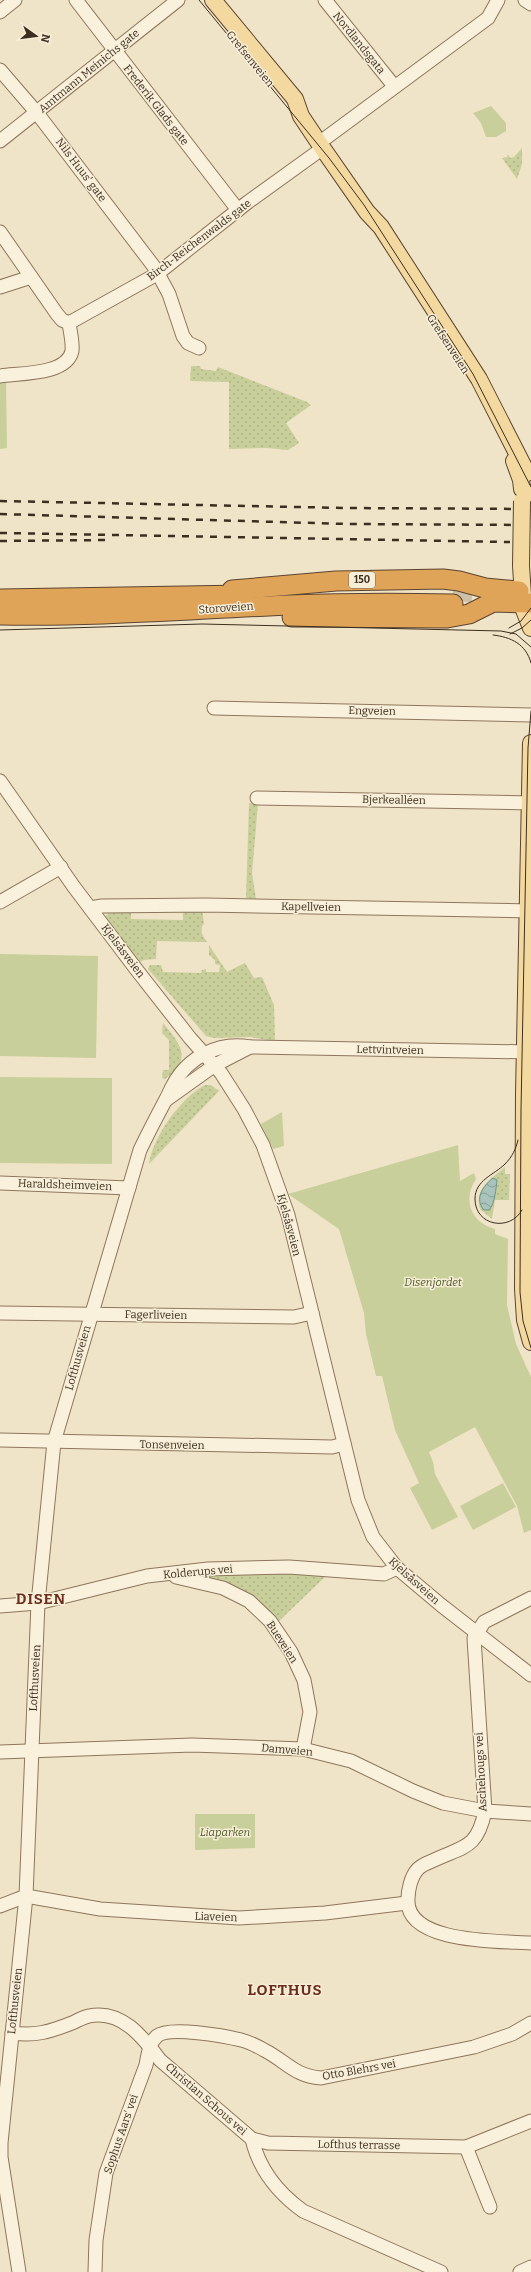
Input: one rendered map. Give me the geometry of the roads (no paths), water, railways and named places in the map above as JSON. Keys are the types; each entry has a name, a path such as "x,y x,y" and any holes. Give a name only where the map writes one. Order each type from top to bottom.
{"highway":[{"name":"150","path":"203,595 286,584 416,580 459,581 526,597"},
{"name":"Storoveien","path":"0,599 203,595 453,598 175,612 0,615"},
{"name":"150","path":"175,612 295,617 448,618 469,614 493,602 526,597"}],"main road":[{"name":"Grefsenveien","path":"201,0 288,106 302,116"},
{"name":"Grefsenveien","path":"213,0 295,99 302,116 321,145 367,212 381,227 479,379 526,485 522,566 526,597 525,615 531,628"},
{"path":"531,743 527,1156 523,1296 525,1320 531,1342"}],"street":[{"path":"0,12 15,0"},
{"name":"Frederik Glads gate","path":"76,0 238,210"},
{"name":"Amtmann Meinichs gate","path":"0,142 178,0"},
{"name":"Nordlandsgata","path":"325,0 394,86"},
{"name":"Birch-Reichenwalds gate","path":"69,323 157,274 394,86 403,82 488,18 498,0"},
{"path":"525,0 531,4"},
{"name":"Nils Huus' gate","path":"0,70 37,113 153,265 169,294 183,336 188,343 199,348"},
{"path":"0,232 57,314 62,320 69,323 72,351 66,363 57,368 0,376"},
{"path":"0,287 31,277"},
{"name":"Engveien","path":"214,708 531,715"},
{"name":"Kjelsåsveien","path":"0,781 90,908 179,1024 214,1065 244,1109 273,1171 288,1215 344,1444 366,1522 378,1545 397,1568 531,1674"},
{"name":"Bjerkealléen","path":"257,798 530,803"},
{"path":"0,902 61,867"},
{"name":"Kapellveien","path":"90,908 102,906 206,905 529,911"},
{"name":"Lettvintveien","path":"205,1054 229,1045 250,1047 528,1052"},
{"name":"Lettvintveien","path":"214,1065 250,1047"},
{"name":"Lofthusveien","path":"19,2272 1,2157 26,1896 38,1603 54,1442 90,1315 140,1150 173,1084 189,1064 205,1054"},
{"name":"Lofthusveien","path":"166,1100 214,1065"},
{"name":"Haraldsheimveien","path":"0,1183 129,1188"},
{"name":"Fagerliveien","path":"0,1313 294,1317 312,1313"},
{"name":"Tonsenveien","path":"0,1440 332,1447 344,1444"},
{"name":"Kolderups vei","path":"0,1606 38,1603 148,1576 169,1575 208,1569 289,1567 384,1574 397,1568"},
{"name":"Bueveien","path":"169,1575 223,1588 249,1601 270,1621 291,1652 304,1680 310,1712 303,1749"},
{"path":"476,1632 484,1622 492,1616 531,1598"},
{"name":"Aschehougs vei","path":"407,1903 408,1892 417,1870 425,1864 460,1850 470,1843 481,1830 485,1811 473,1652 476,1632"},
{"name":"Damveien","path":"0,1752 192,1745 303,1749 351,1761 443,1803 485,1811 531,1814"},
{"path":"0,1906 26,1896"},
{"name":"Liaveien","path":"26,1896 100,1909 238,1918 325,1914 407,1903"},
{"path":"407,1903 414,1916 428,1930 436,1933 457,1938 531,1943"},
{"name":"Christian Schous vei","path":"12,2033 42,2034 89,2016 111,2016 128,2024 150,2046 160,2060 252,2139 256,2156 274,2184 288,2200 303,2211 441,2272"},
{"name":"Otto Blehrs vei","path":"150,2046 156,2037 164,2032 196,2033 242,2040 265,2050 298,2073 321,2078 474,2047 512,2034 531,2023"},
{"name":"Sophus Aars' vei","path":"95,2272 96,2240 106,2173 146,2064 150,2046"},
{"name":"Lofthus terrasse","path":"252,2139 268,2143 466,2147 531,2121"},
{"path":"466,2147 490,2207"},
{"path":"520,2272 531,2267"}],"water":[{"path":"493,1178 497,1180 494,1200 489,1210 484,1210 480,1201 481,1193"}],"tunnel":[{"path":"453,592 490,593"}],"tram line":[{"path":"199,0 329,158 364,205 473,374 531,487"},
{"path":"509,628 521,621 531,608"},
{"path":"510,634 522,628 531,620"},
{"path":"0,630 202,624 501,631 516,634 531,647"},
{"path":"493,635 512,640 522,646 529,656 531,663"},
{"path":"531,711 528,748 521,1110 520,1292 523,1321 531,1348"},
{"path":"518,1140 513,1153 507,1161 501,1168 486,1178 478,1187 475,1199 477,1208 481,1215 494,1223 510,1221 517,1217 522,1210"}],"railway":[{"path":"0,501 347,508 531,509"},
{"path":"0,514 348,524 531,525"},
{"path":"0,533 510,542"},
{"path":"0,541 105,540"}],"district":[{"name":"DISEN","path":"41,1599"},
{"name":"LOFTHUS","path":"285,1990"}],"park label":[{"name":"Disenjordet","path":"433,1282"},
{"name":"Liaparken","path":"225,1832"}]}
